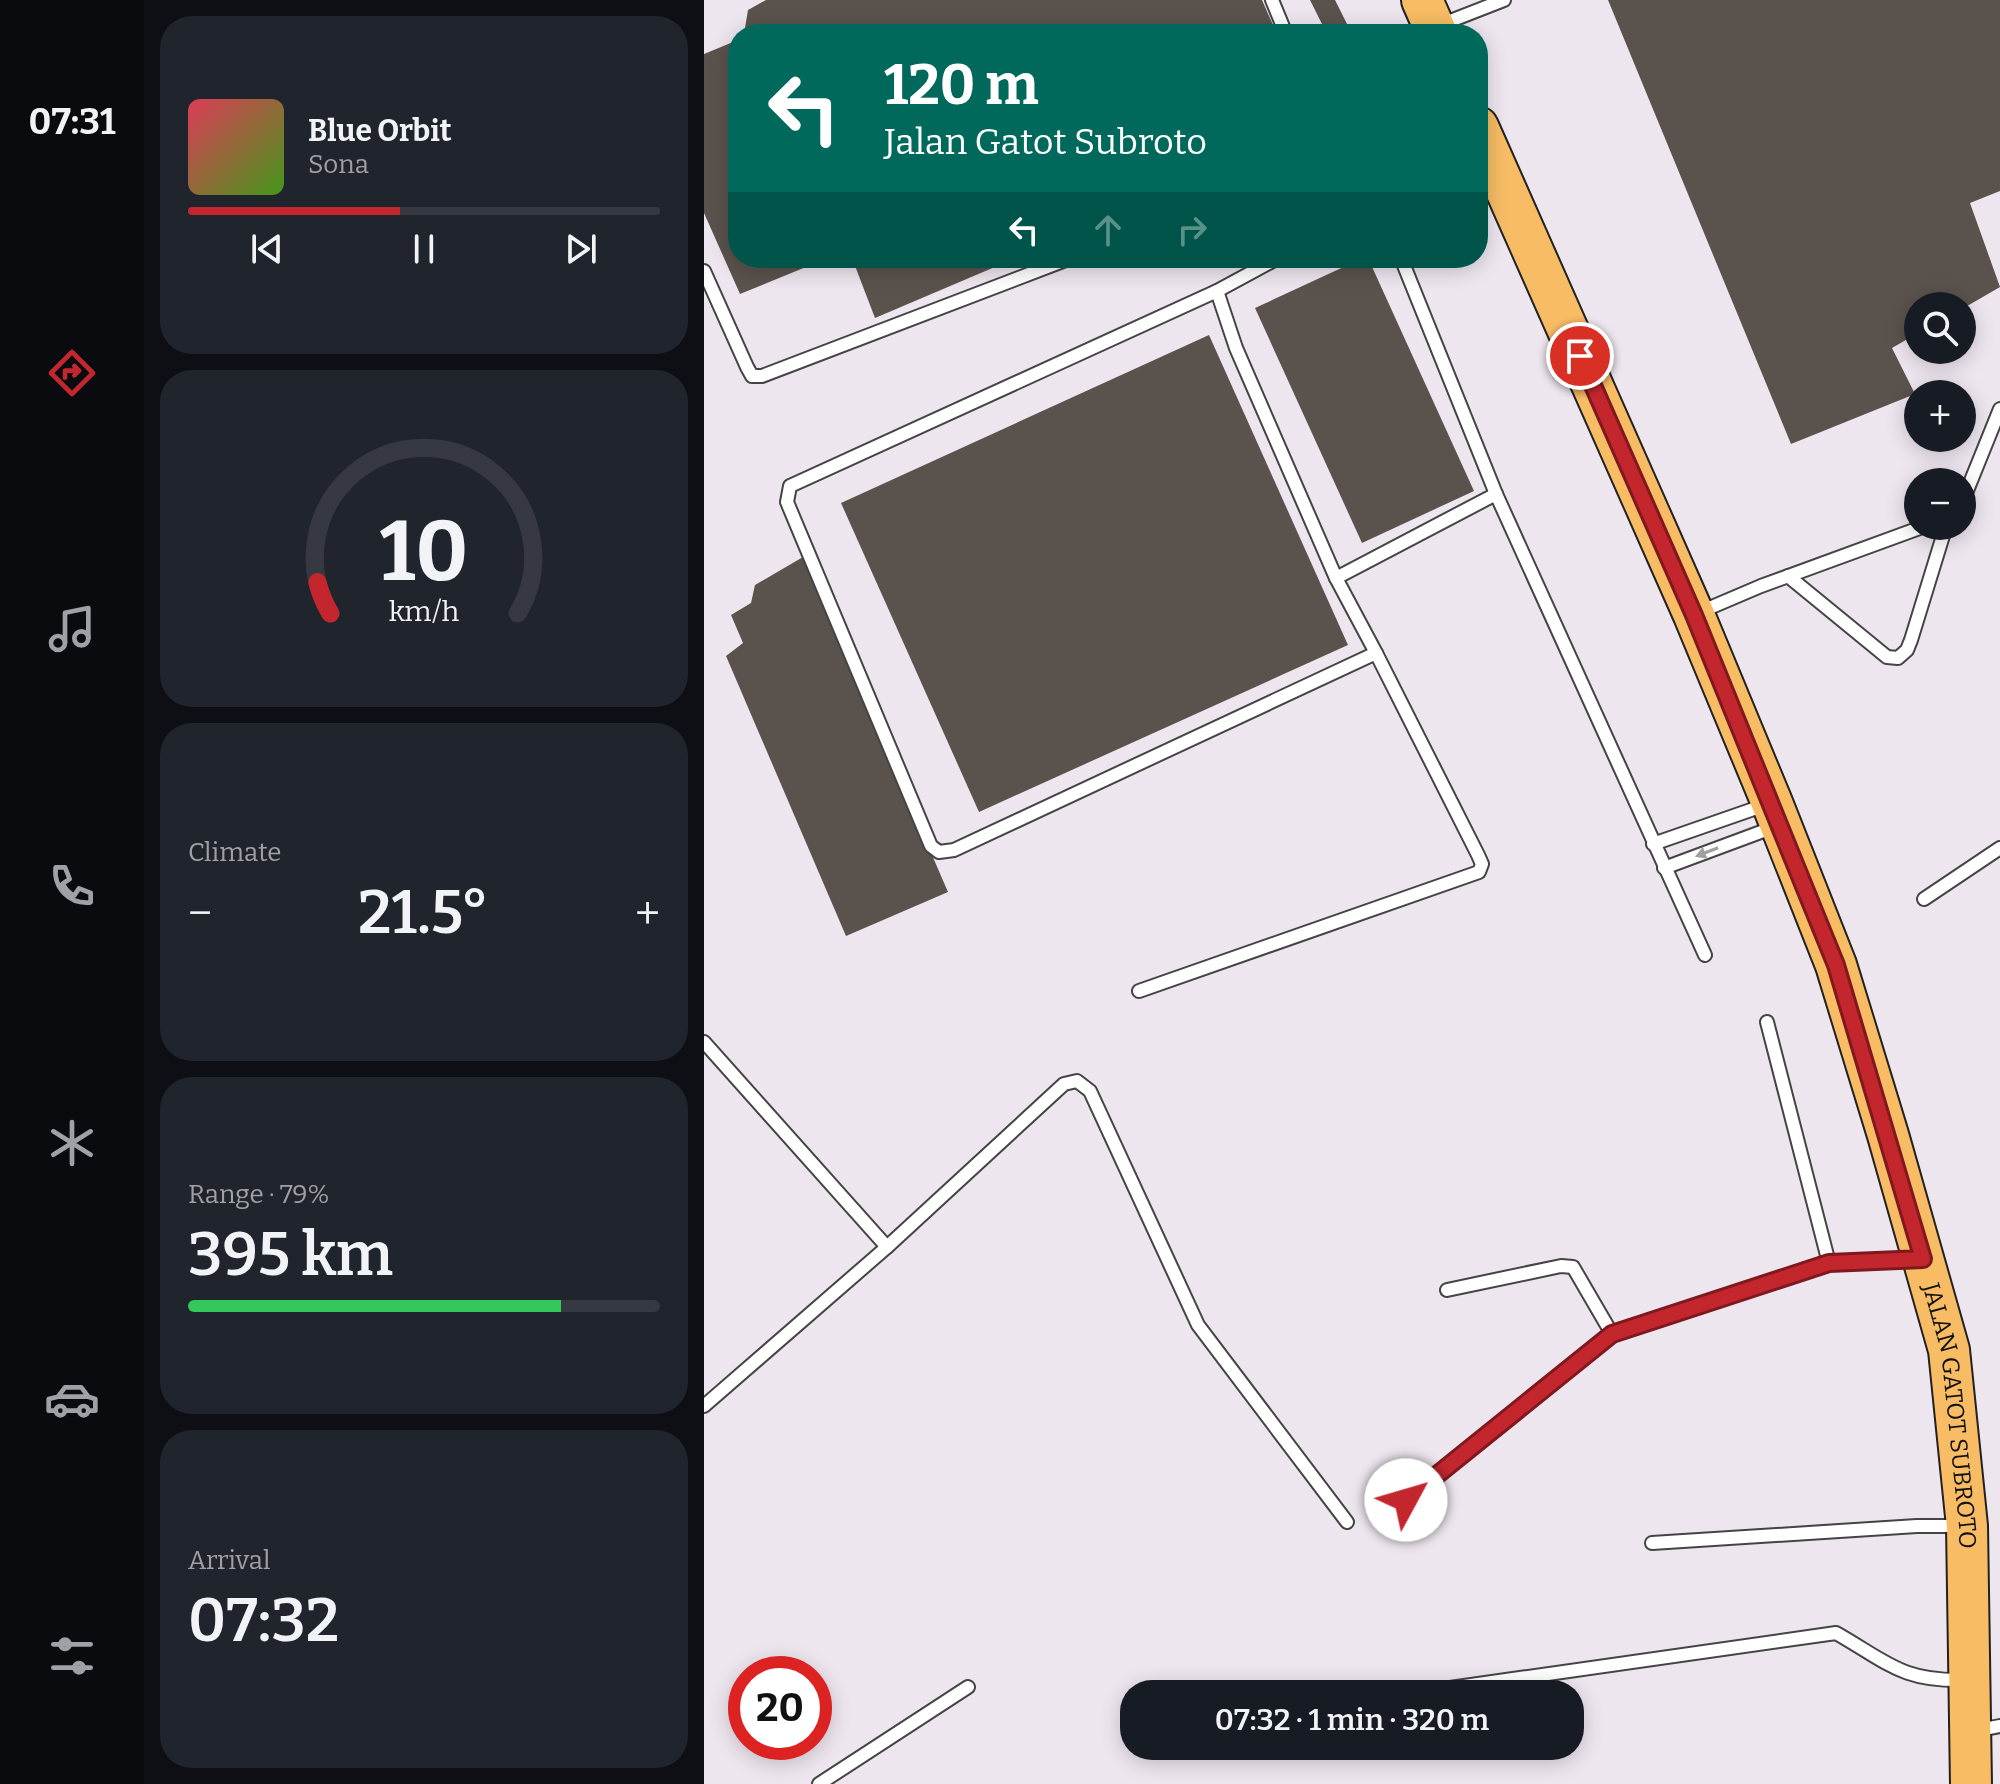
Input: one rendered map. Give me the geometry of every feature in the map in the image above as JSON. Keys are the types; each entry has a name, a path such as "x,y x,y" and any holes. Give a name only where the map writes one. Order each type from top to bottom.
{"highway":[{"name":"JALAN GATOT SUBROTO","path":"1488,150 1694,615 1836,965 1923,1259 1949,1350 1967,1526 1970,1680 1986,1729 1971,1784"}],"lane":[{"path":"1272,0 1282,24"},
{"path":"1431,21 1504,0"},
{"path":"704,271 747,367 752,376 762,376 1045,268"},
{"path":"1260,268 1217,291 798,482 787,492 787,502 931,846 939,852 954,850 1376,653"},
{"path":"1405,268 1496,494 1705,955"},
{"path":"1139,991 1479,872 1482,864 1336,578 1236,348 1217,291"},
{"path":"1976,468 2000,409"},
{"path":"1336,578 1496,494"},
{"path":"1694,615 1788,576 1904,534"},
{"path":"1788,576 1887,657 1898,658 1907,650 1911,640 1942,540"},
{"path":"1653,844 1776,814"},
{"path":"1664,868 1776,814"},
{"path":"1924,899 2000,848"},
{"path":"1767,1022 1829,1263"},
{"path":"704,1042 887,1247"},
{"path":"704,1406 887,1247 1069,1080 1086,1086 1198,1325 1347,1522"},
{"path":"1406,1500 1612,1334 1829,1263 1923,1259"},
{"path":"1447,1290 1561,1266 1573,1267 1612,1334"},
{"path":"1652,1543 1917,1526 1967,1526"},
{"path":"1506,1680 1836,1633 1887,1666 1936,1681 1970,1680"},
{"path":"819,1784 968,1687"}],"shaded area":[{"path":"704,0 2000,0 2000,1784 704,1784"}],"building":[{"path":"766,0 1262,0 1273,24 746,24 748,10"},
{"path":"1310,0 1335,0 1347,24 1322,24"},
{"path":"1608,0 2000,0 2000,191 1970,203 2000,287 1976,301 1976,292 1904,292 1904,341 1892,348 1908,380 1904,380 1904,398 1791,444"},
{"path":"728,44 728,267 704,213 704,54"},
{"path":"728,268 804,268 740,294"},
{"path":"856,268 992,268 875,318"},
{"path":"1341,268 1373,268 1474,491 1362,543 1255,308"},
{"path":"1209,335 1348,645 979,812 841,503"},
{"path":"803,557 948,892 846,936 726,656 743,643 731,615 751,603 755,585"}],"route":[{"path":"1406,1500 1612,1334 1829,1263 1923,1259 1836,965 1694,615 1580,356"}]}
